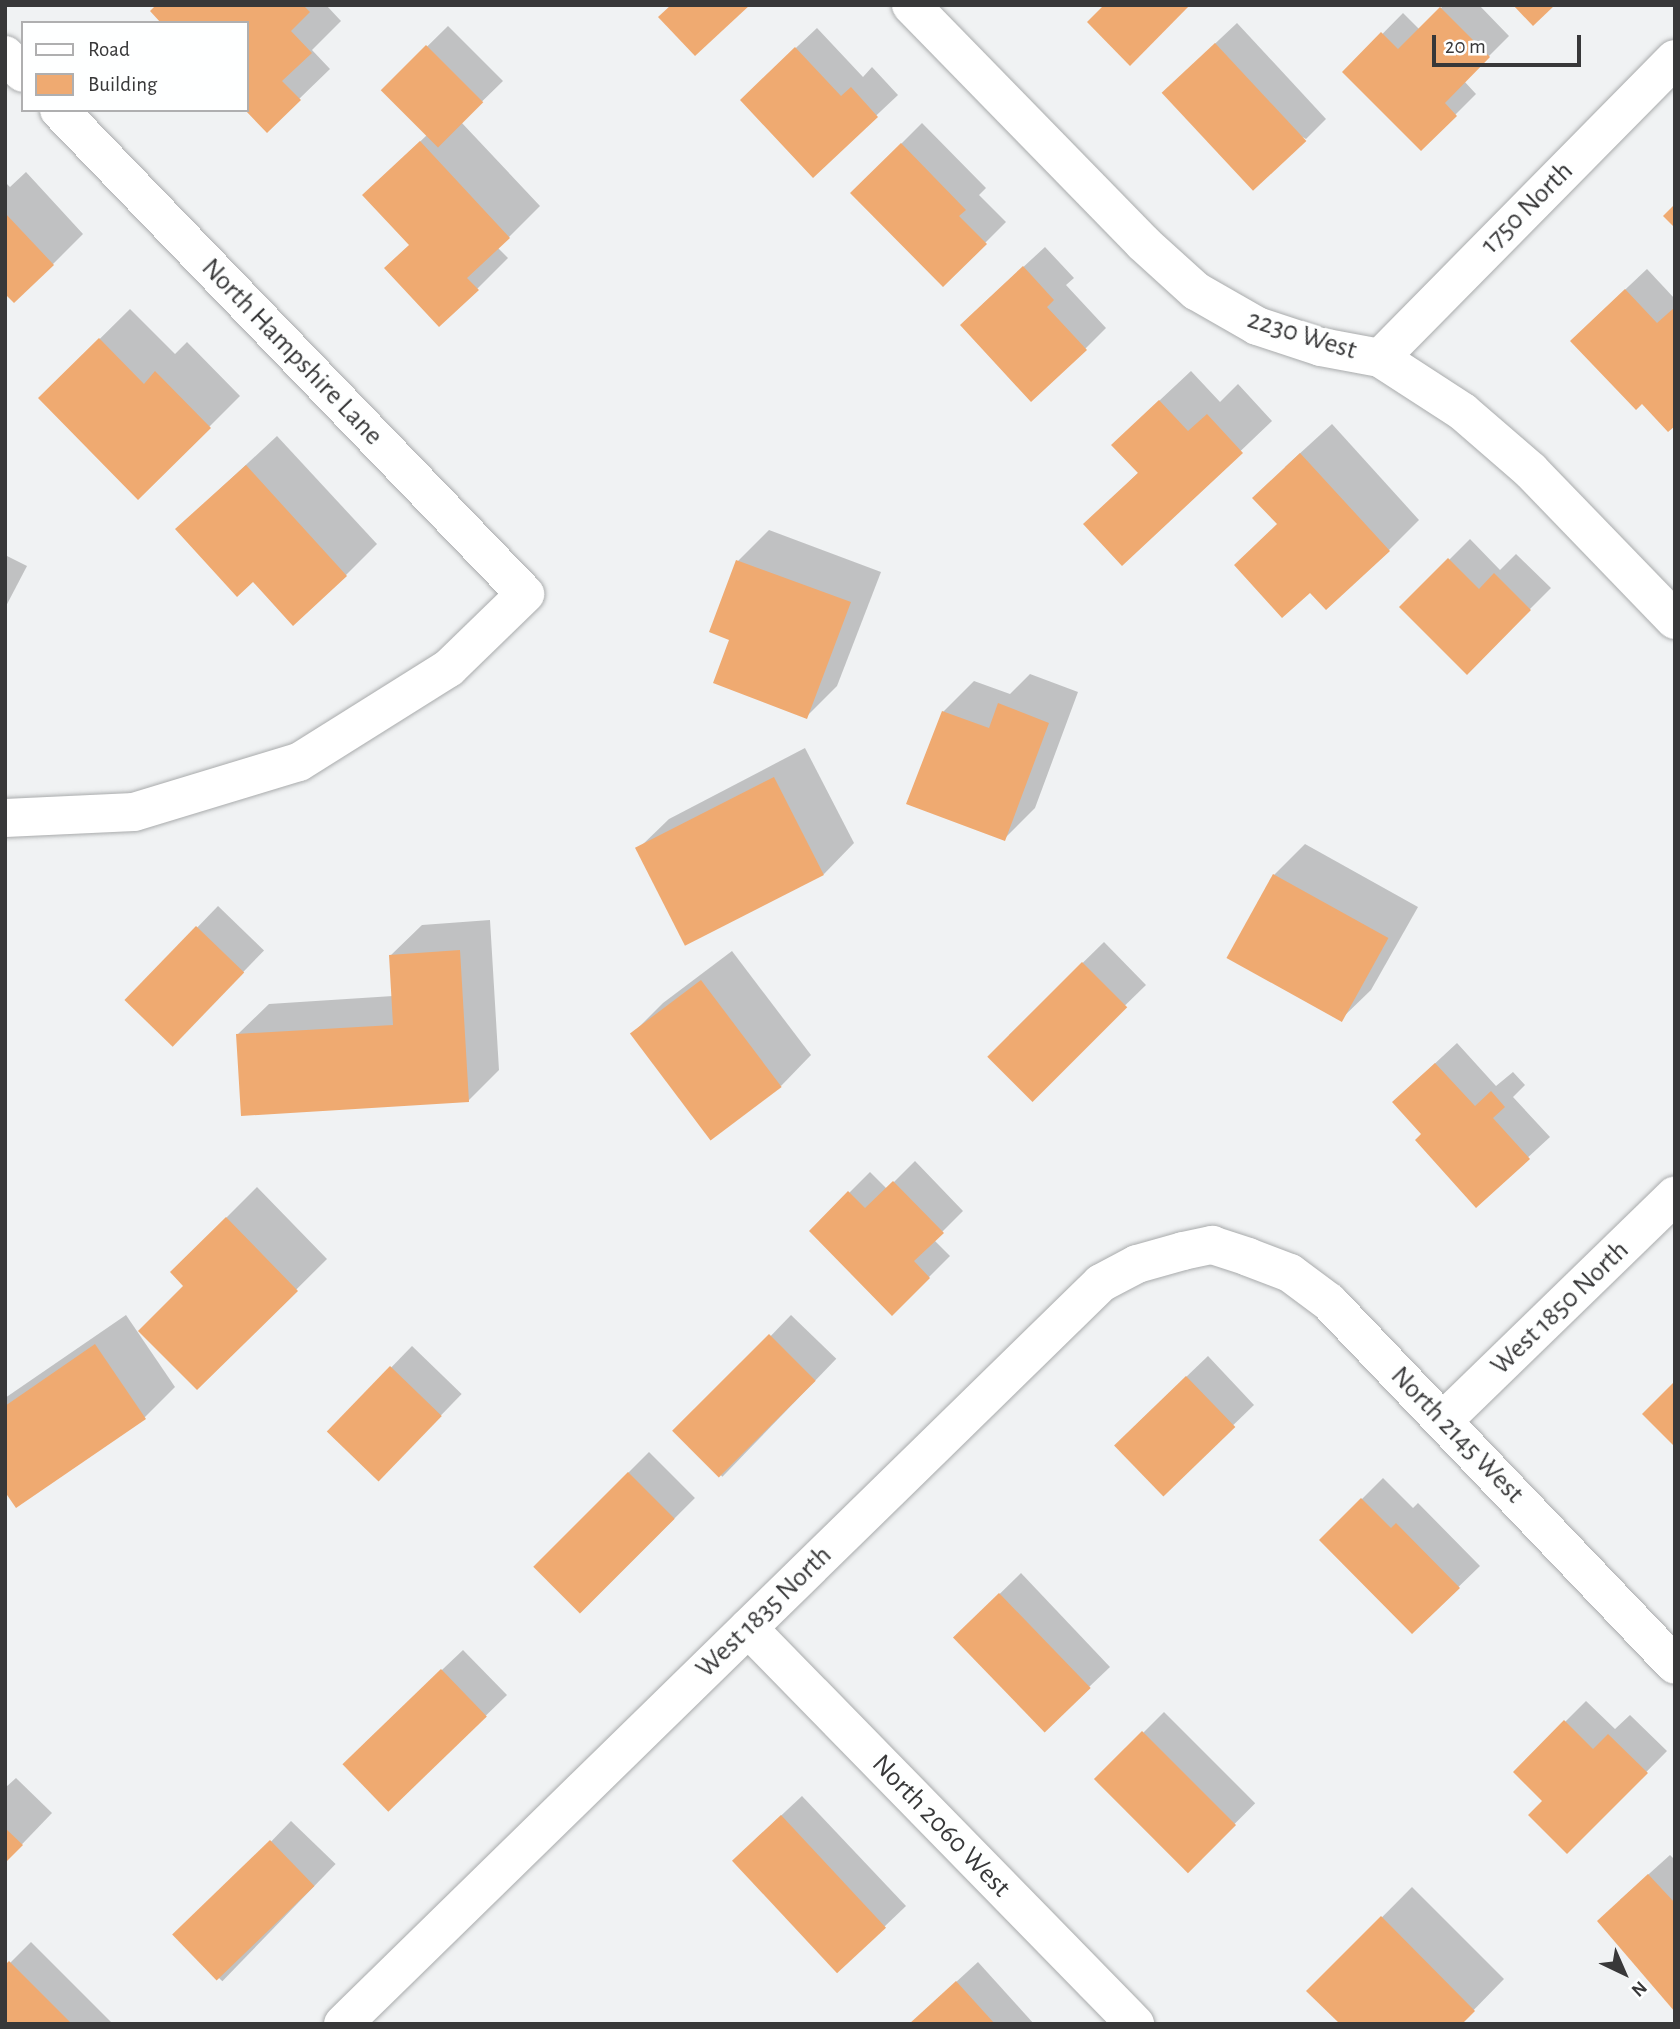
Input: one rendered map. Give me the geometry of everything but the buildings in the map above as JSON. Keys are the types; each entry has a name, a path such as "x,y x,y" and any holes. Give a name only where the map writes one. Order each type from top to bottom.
{"street":[{"name":"2230 West","path":"911,5 1143,243 1196,291 1256,327 1321,347 1380,358 1463,412 1531,471 1675,620"},
{"path":"5,55 21,71"},
{"name":"1750 North","path":"1380,358 1675,59"},
{"name":"North Hampshire Lane","path":"5,818 134,812 299,762 449,668 525,593 61,112"},
{"name":"West 1850 North","path":"1444,1420 1675,1195"},
{"name":"North 2145 West","path":"1212,1245 1290,1273 1329,1302 1675,1665"},
{"name":"West 1835 North","path":"343,2024 1101,1283 1137,1264 1212,1245"},
{"name":"North 2060 West","path":"748,1628 1135,2024"}]}
